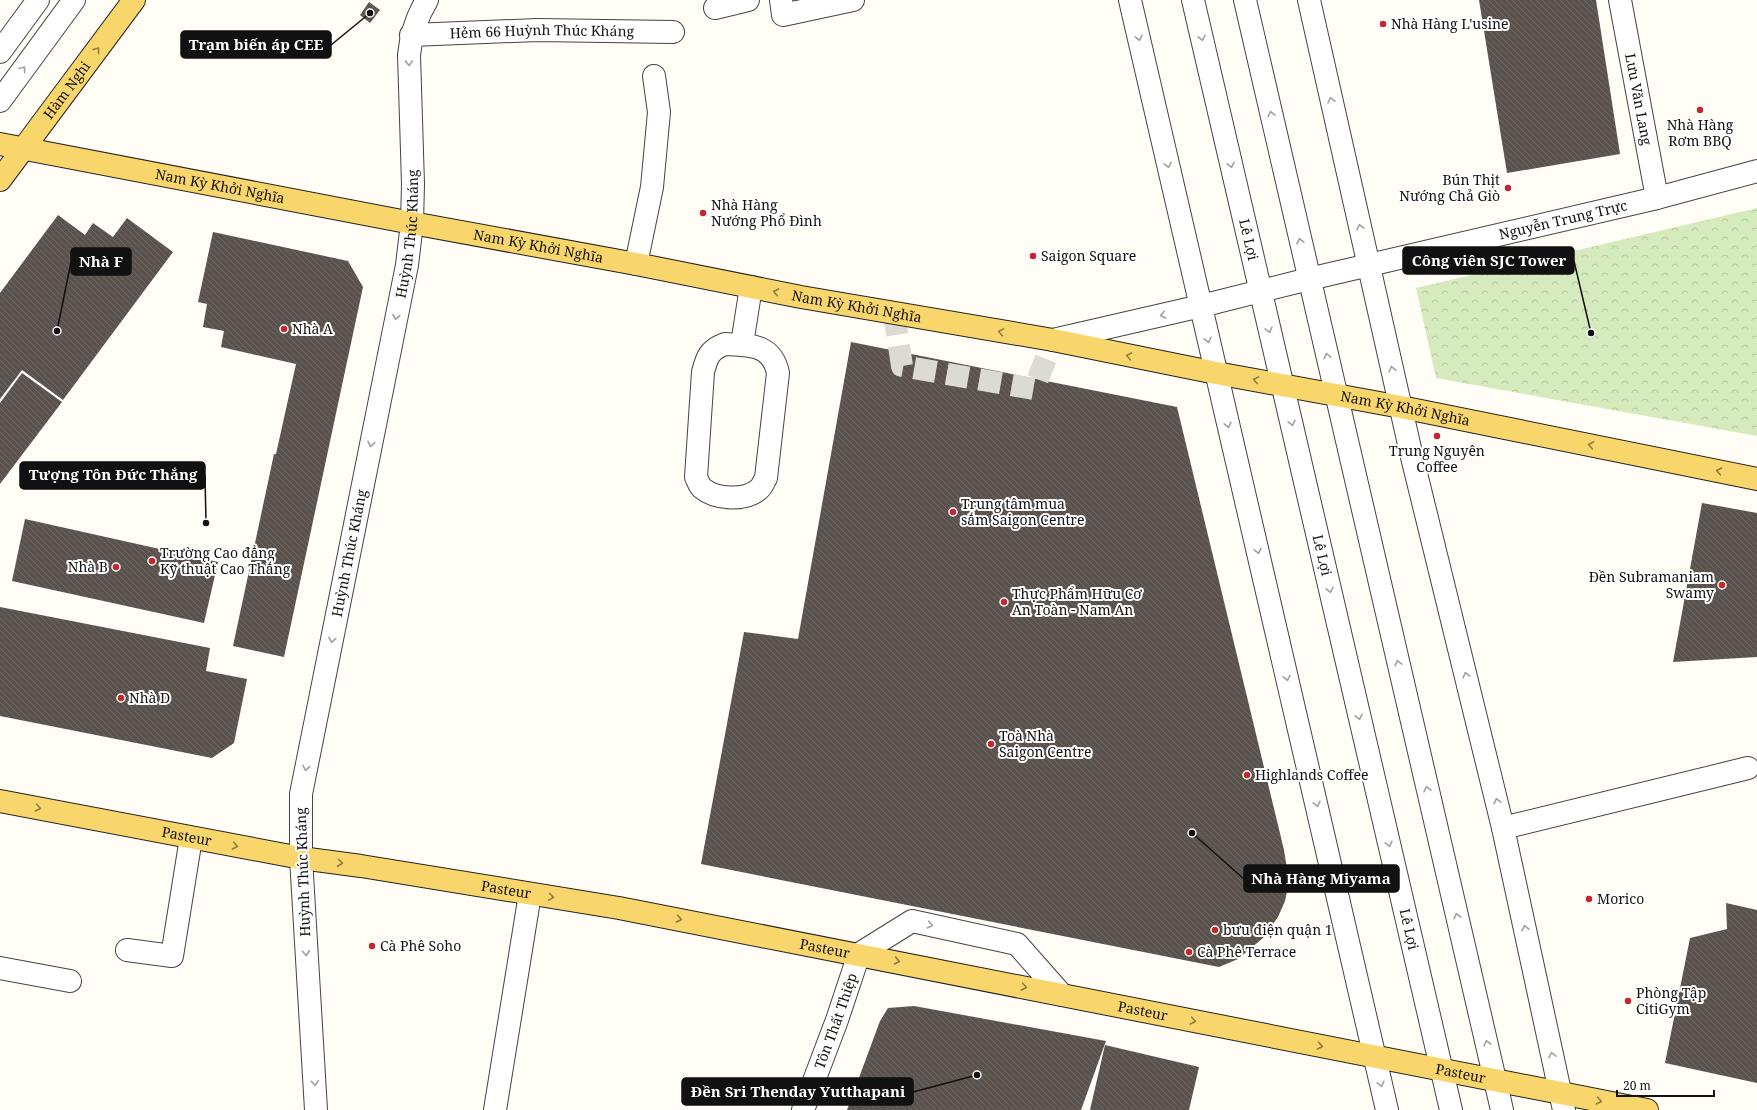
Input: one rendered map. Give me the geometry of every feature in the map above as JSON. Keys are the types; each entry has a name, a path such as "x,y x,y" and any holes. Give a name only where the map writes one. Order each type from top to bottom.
{"main road":[{"name":"Hàm Nghi","path":"0,180 134,0"},
{"name":"Nam Kỳ Khởi Nghĩa","path":"0,144 412,223 636,264 801,297 1053,340 1216,373 1336,394 1757,479"},
{"path":"0,168 23,149"},
{"name":"Pasteur","path":"0,801 301,858 362,866 619,908 1496,1080 1562,1102 1647,1110"}],"street":[{"path":"0,52 38,0"},
{"path":"0,101 74,0"},
{"name":"Huỳnh Thúc Kháng","path":"316,1110 301,858 301,794 407,265 412,223 413,184 408,55 411,35 418,14 427,0"},
{"path":"715,8 748,0"},
{"path":"781,0 783,15 853,0"},
{"path":"1130,0 1387,1110"},
{"name":"Lê Lợi","path":"1193,0 1451,1110"},
{"path":"1245,0 1502,1110"},
{"path":"1309,0 1401,407 1503,828 1562,1102"},
{"name":"Lưu Văn Lang","path":"1620,0 1657,198"},
{"name":"Hẻm 66 Huỳnh Thúc Kháng","path":"411,35 538,30 673,32"},
{"path":"636,264 652,187 659,112 654,76"},
{"name":"Nguyễn Trung Trực","path":"1309,279 1657,198 1757,171"},
{"name":"Nam Kỳ Khởi Nghĩa","path":"1053,340 1260,292 1309,279"},
{"path":"742,344 750,287"},
{"path":"725,344 742,344 762,348 776,362 778,373 766,478 760,488 748,496 732,497 712,494 701,487 696,477 704,372 707,358 716,347 725,344"},
{"path":"1503,828 1748,768"},
{"path":"127,950 172,956 191,838"},
{"path":"495,1110 530,894"},
{"path":"858,954 912,922 1017,944 1062,994"},
{"name":"Tôn Thất Thiệp","path":"803,1110 837,1020 858,954"},
{"path":"0,968 70,982"}],"green space":[{"path":"1757,208 1757,436 1436,378 1416,288"}],"building":[{"path":"1479,0 1596,0 1620,154 1507,173"},
{"path":"369,2 380,10 370,23 360,15"},
{"path":"58,215 85,235 93,223 113,237 127,218 173,252 63,400 22,370 0,399 0,293"},
{"name":"Nhà A","path":"213,232 348,261 363,287 284,657 233,646 274,454 276,454 296,364 221,347 224,331 203,327 207,304 198,302"},
{"name":"Toà Nhà Saigon Centre","path":"851,342 1177,407 1284,850 1289,882 1285,901 1278,917 1263,938 1238,959 1219,967 701,864 744,632 798,639"},
{"path":"22,373 62,402 0,484 0,403"},
{"name":"Đền Subramaniam Swamy","path":"1702,503 1757,513 1757,657 1673,662"},
{"name":"Nhà B","path":"25,519 218,562 204,623 12,581"},
{"path":"207,520 209,522 208,526 205,527 203,524 204,521"},
{"name":"Nhà D","path":"0,607 210,648 206,671 247,679 234,743 212,758 0,716"},
{"path":"1726,903 1757,910 1757,1083 1665,1063 1690,938 1727,929"},
{"path":"914,1006 1106,1041 1081,1110 847,1110 880,1021 888,1008"},
{"path":"1105,1045 1199,1067 1189,1110 1090,1110"}],"tunnel":[{"path":"894,313 902,366 1034,389 1053,340"}],"place":[{"name":"Trạm biến áp CEE","path":"370,13"},
{"name":"Nhà Hàng L'usine","path":"1383,24"},
{"name":"Nhà Hàng Rơm BBQ","path":"1700,110"},
{"name":"Bún Thịt Nướng Chả Giò","path":"1508,188"},
{"name":"Nhà Hàng Nướng Phổ Đình","path":"703,213"},
{"name":"Saigon Square","path":"1033,256"},
{"name":"Nhà A","path":"284,329"},
{"name":"Nhà F","path":"57,331"},
{"name":"Công viên SJC Tower","path":"1591,333"},
{"name":"Trung Nguyên Coffee","path":"1437,436"},
{"name":"Trung tâm mua sắm Saigon Centre","path":"953,512"},
{"name":"Tượng Tôn Đức Thắng","path":"206,523"},
{"name":"Trường Cao đẳng Kỹ thuật Cao Thắng","path":"152,561"},
{"name":"Nhà B","path":"116,567"},
{"name":"Đền Subramaniam Swamy","path":"1722,585"},
{"name":"Thực Phẩm Hữu Cơ An Toàn - Nam An","path":"1004,602"},
{"name":"Nhà D","path":"121,698"},
{"name":"Toà Nhà Saigon Centre","path":"991,744"},
{"name":"Highlands Coffee","path":"1247,775"},
{"name":"Nhà Hàng Miyama","path":"1192,833"},
{"name":"Morico","path":"1589,899"},
{"name":"bưu điện quận 1","path":"1215,930"},
{"name":"Cà Phê Soho","path":"372,946"},
{"name":"Cà Phê Terrace","path":"1189,952"},
{"name":"Phòng Tập CitiGym","path":"1628,1001"},
{"name":"Đền Sri Thenday Yutthapani","path":"977,1075"}]}
